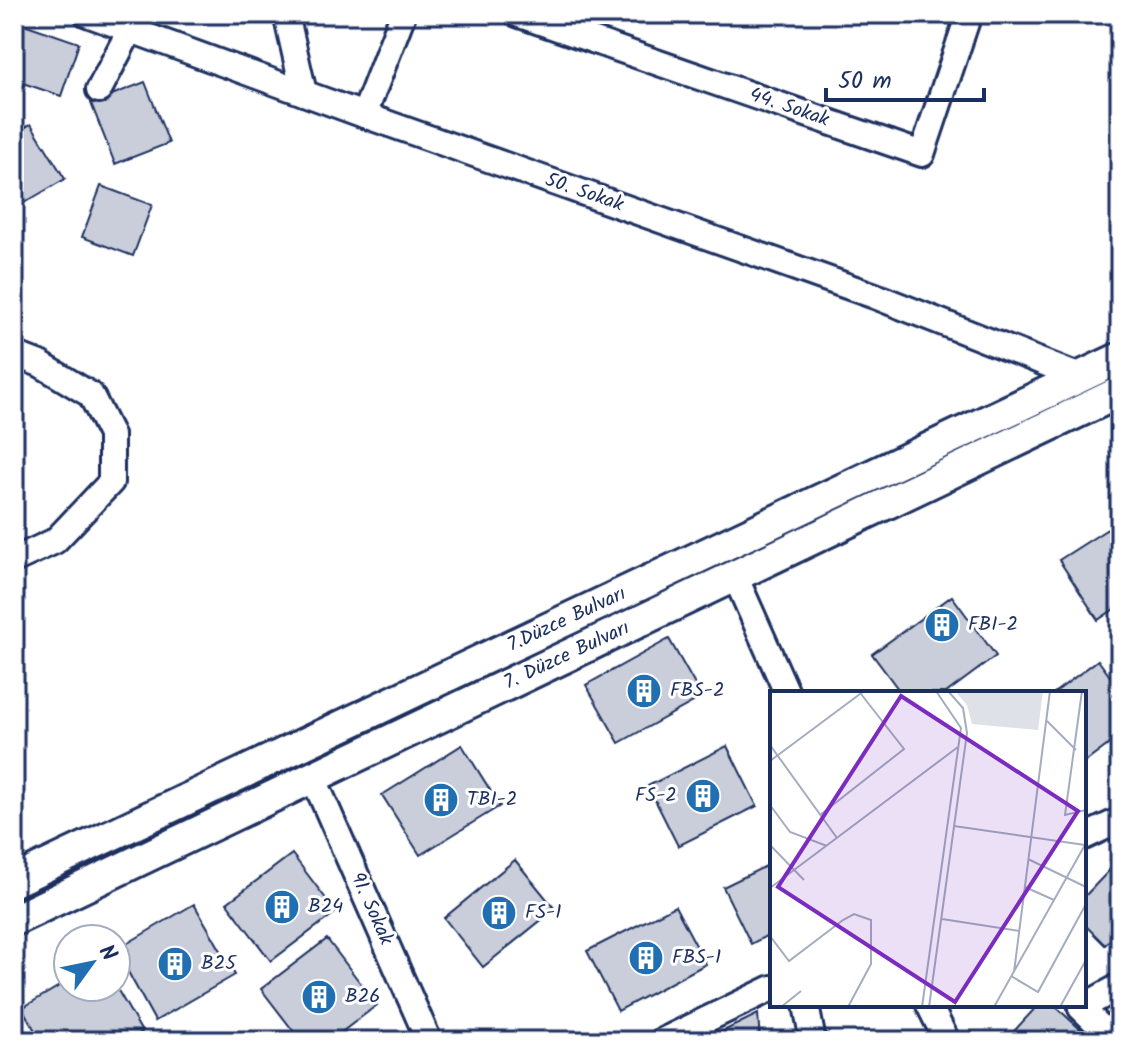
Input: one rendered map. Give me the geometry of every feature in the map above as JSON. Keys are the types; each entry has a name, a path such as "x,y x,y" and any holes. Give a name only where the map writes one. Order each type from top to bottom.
{"main road":[{"name":"7.Düzce Bulvarı","path":"14,881 1120,358"},
{"name":"7. Düzce Bulvarı","path":"14,920 1120,392"}],"street":[{"name":"50. Sokak","path":"87,14 130,22 304,93 875,296 1080,377"},
{"path":"286,14 304,93"},
{"path":"364,115 403,14"},
{"name":"44. Sokak","path":"517,14 922,154 969,14"},
{"path":"99,90 130,22"},
{"path":"14,354 40,364 91,395 111,435 111,482 55,541 14,560"},
{"path":"735,576 786,691"},
{"name":"91. Sokak","path":"313,777 429,1041"},
{"path":"1086,836 1120,820"},
{"path":"1086,1005 1120,986"},
{"path":"670,1039 770,989"},
{"path":"806,1007 813,1041"},
{"path":"930,1007 947,1041"},
{"path":"1083,1007 1115,1041"}],"building":[{"path":"24,24 79,43 61,96 14,80 14,53"},
{"path":"145,82 169,143 115,164 91,103"},
{"path":"31,124 65,179 17,207 14,202 14,134"},
{"path":"101,186 152,205 133,256 82,237"},
{"path":"1120,521 1120,605 1098,620 1059,560"},
{"name":"FBI-2","path":"952,596 996,656 949,691 900,691 872,654"},
{"name":"FBS-2","path":"669,639 702,697 619,743 586,685"},
{"path":"1098,660 1120,690 1120,736 1086,762 1086,691 1057,691"},
{"name":"TBI-2","path":"462,745 500,806 420,855 382,795"},
{"name":"FS-2","path":"727,746 757,806 678,846 648,786"},
{"name":"B24","path":"292,854 336,912 271,961 227,903"},
{"path":"1120,859 1120,929 1105,945 1086,926 1086,895"},
{"name":"FS-1","path":"515,860 555,909 483,967 444,918"},
{"path":"770,864 770,934 751,944 723,887"},
{"name":"B25","path":"194,904 235,975 155,1021 132,979 132,941"},
{"name":"FBS-1","path":"675,906 706,964 618,1011 587,951"},
{"name":"B26","path":"327,939 377,1005 330,1041 301,1041 261,989"},
{"path":"52,990 52,1003 125,1003 142,1032 127,1041 41,1041 22,1008"},
{"path":"1036,1007 1056,1007 1093,1041 1005,1041"},
{"path":"758,1014 760,1041 703,1041"}],"place":[{"name":"FBI-2","path":"942,625"},
{"name":"FBS-2","path":"644,691"},
{"name":"FS-2","path":"703,796"},
{"name":"TBI-2","path":"441,800"},
{"name":"B24","path":"282,907"},
{"name":"FS-1","path":"499,913"},
{"name":"FBS-1","path":"646,958"},
{"name":"B25","path":"175,964"},
{"name":"B26","path":"319,997"}]}
